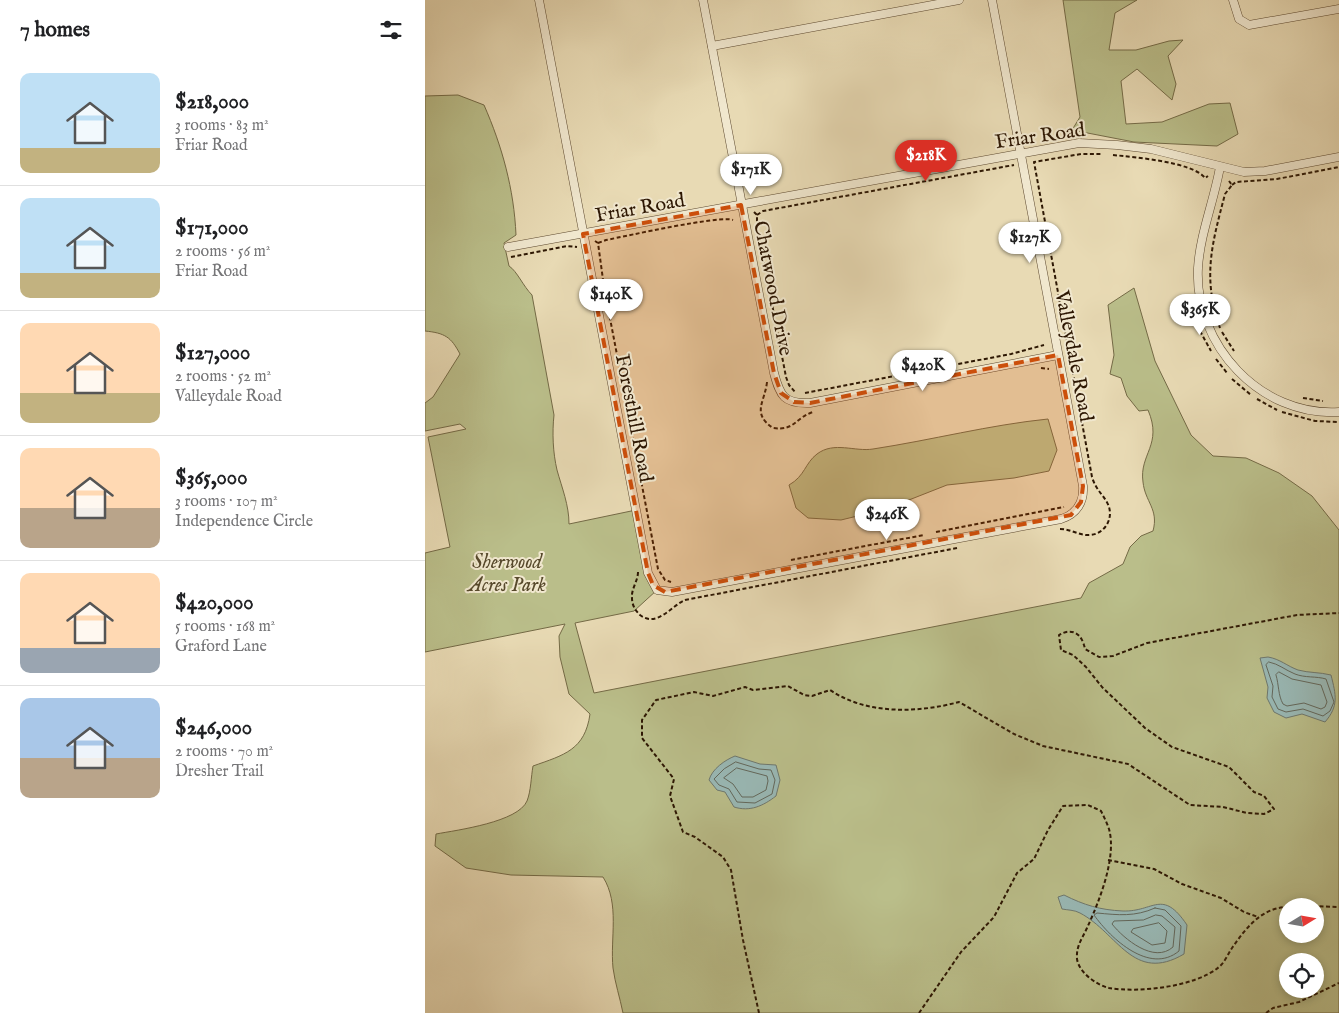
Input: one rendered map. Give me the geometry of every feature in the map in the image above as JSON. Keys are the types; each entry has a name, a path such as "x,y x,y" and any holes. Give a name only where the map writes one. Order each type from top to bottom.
{"street":[{"name":"Foresthill Road","path":"539,0 650,579 657,590 665,592 684,591 1049,521"},
{"name":"Chatwood Drive","path":"703,0 773,372 778,389 789,400 810,403 1058,355"},
{"path":"712,46 959,0"},
{"name":"Valleydale Road","path":"993,0 1083,491 1081,502 1075,511 1067,517 1049,521"},
{"path":"1233,0 1236,14 1244,22 1255,25 1339,9"},
{"name":"Friar Road","path":"508,247 1062,145 1101,143 1151,149 1243,172 1265,171 1339,157"},
{"path":"1219,167 1198,268 1201,305 1211,332 1235,368 1269,395 1309,410 1339,412"}],"path":[{"path":"1060,529 1070,529 1092,535 1106,526 1110,516 1107,501 1097,491 1092,477 1034,162 1081,154 1109,154 1196,170 1207,182"},
{"path":"757,215 763,211 1014,165"},
{"path":"1229,181 1231,185 1225,194 1213,242 1209,278 1210,292 1220,328 1238,357"},
{"path":"754,212 757,215 757,226 786,377 789,385 795,392 815,392 1020,352 1045,345"},
{"path":"733,220 735,216"},
{"path":"595,241 599,243 606,240 721,219 736,222"},
{"path":"599,243 604,287 658,568 665,580 678,582"},
{"path":"575,248 578,245"},
{"path":"511,257 567,246 575,248 578,252"},
{"path":"1198,325 1221,367 1249,394 1295,417 1315,421 1339,422"},
{"path":"1050,365 1049,368 1052,373"},
{"path":"1038,368 1049,368"},
{"path":"766,378 766,392 760,410 763,418 773,428 789,428 805,416 819,411"},
{"path":"1296,396 1330,402"},
{"path":"788,560 1067,506"},
{"path":"638,568 638,576 633,590 633,605 643,617 652,618 665,615 685,600 960,548"},
{"path":"759,1013 743,940 731,870 723,857 695,837 683,832 670,796 674,779 642,738 642,720 656,700 694,692 713,696 745,686 753,690 788,686 804,695 812,696 830,690 857,705 883,709 930,708 959,702 1014,734 1043,746 1128,764 1190,805 1223,807 1247,813 1264,814 1274,809 1264,796 1254,792 1229,767 1172,747 1145,728 1102,687 1086,667 1061,650 1059,635 1067,630 1074,631 1083,639 1085,649 1099,657 1113,656 1147,643 1297,615 1339,613"},
{"path":"919,1013 961,952 994,917 1017,873 1034,859 1047,830 1063,806 1088,806 1101,811 1110,835 1102,895 1076,949 1078,964 1101,986 1124,990 1151,988 1206,976 1221,966 1245,930 1258,917 1279,907"},
{"path":"1108,860 1154,869 1181,884 1221,898 1244,912 1258,917"},
{"path":"1324,906 1339,907"},
{"path":"1266,1013 1273,1008 1299,1002 1339,983"}],"highlighted area":[{"path":"741,205 774,373 781,393 794,402 810,403 1058,355 1083,486 1081,502 1071,515 665,592 653,585 648,573 583,234"}],"green space":[{"path":"1063,0 1137,0 1115,13 1109,50 1136,50 1169,41 1183,40 1168,56 1176,84 1172,100 1137,69 1121,81 1126,124 1162,122 1209,104 1230,103 1238,134 1217,146 1134,142 1072,130 1080,117"},
{"name":"Sherwood Acres Park","path":"458,95 484,105 506,168 513,201 516,235 504,243 509,266 515,271 532,295 554,415 553,443 557,470 567,503 569,524 636,510 648,573 657,590 634,611 575,623 594,693 1081,598 1089,583 1123,564 1130,547 1141,536 1153,531 1153,511 1143,482 1144,464 1152,441 1152,422 1148,410 1139,411 1127,396 1121,378 1110,374 1114,355 1108,305 1134,288 1155,361 1191,435 1213,456 1246,458 1279,473 1312,496 1339,530 1339,1013 623,1013 613,968 613,910 608,887 603,877 511,875 466,868 435,846 436,834 500,820 521,808 527,801 533,766 563,754 578,743 583,736 590,714 569,694 560,657 559,636 565,624 425,652 425,553 450,547 428,437 466,429 460,424 425,431 425,403 433,397 460,354 447,337 425,331 425,96"},
{"path":"1048,419 1057,450 1049,471 1014,478 947,485 886,509 841,520 808,518 796,508 789,485 798,478 817,454 830,448 866,450"}],"water":[{"path":"1268,657 1298,670 1331,675 1335,700 1333,711 1325,722 1302,714 1286,718 1274,712 1267,698 1268,687 1260,658"},
{"path":"735,756 760,764 776,765 780,780 776,796 756,807 745,809 734,807 725,792 717,790 709,780 719,765"},
{"path":"1064,895 1092,906 1123,911 1157,904 1171,907 1187,925 1184,954 1166,962 1152,963 1139,959 1127,952 1093,922 1078,912 1062,909 1058,897"}]}
